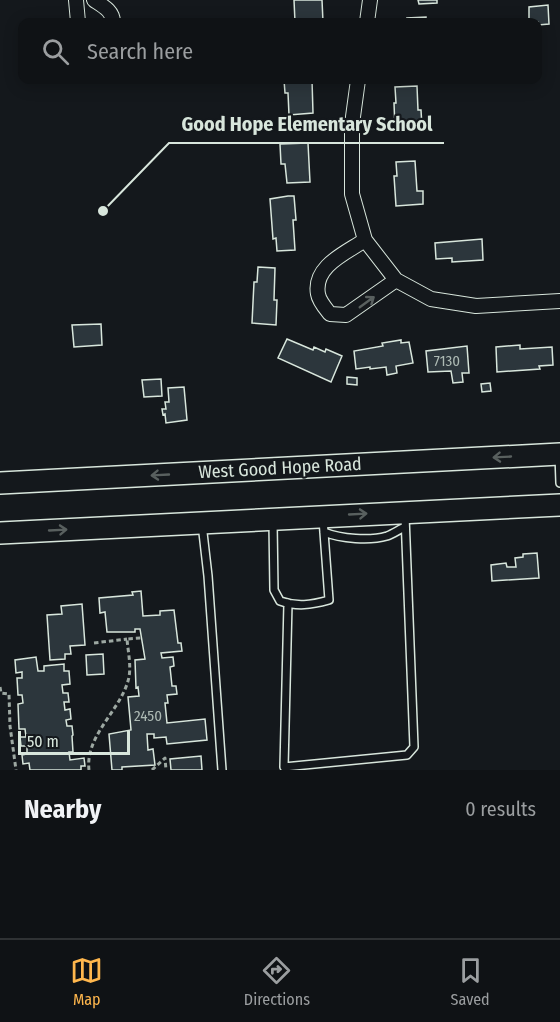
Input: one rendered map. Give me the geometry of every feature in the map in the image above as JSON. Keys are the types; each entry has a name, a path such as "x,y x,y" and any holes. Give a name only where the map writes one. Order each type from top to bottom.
{"main road":[{"name":"West Good Hope Road","path":"0,483 559,454"},
{"path":"0,533 273,519 323,524 560,505"}],"street":[{"path":"76,0 78,18"},
{"path":"94,0 109,10 113,18"},
{"path":"368,18 370,0"},
{"path":"357,84 352,124 352,194 365,240 396,280 431,300 476,306 560,301"},
{"path":"365,240 329,264 318,278 318,296 330,314 346,315 396,280"}],"lane":[{"path":"559,454 560,483"},
{"path":"273,519 274,590 280,601 288,603 311,605 329,600 323,524"},
{"path":"288,603 284,766 407,755 414,747 405,519"},
{"path":"201,522 208,576 222,770"}],"path":[{"path":"94,643 141,638"},
{"path":"89,770 90,750 116,707 129,678 127,639"},
{"path":"0,687 1,693 9,694 10,726 16,770"},
{"path":"166,770 167,751"},
{"path":"152,770 165,758"}],"building":[{"path":"294,0 322,0 323,18 295,18"},
{"path":"418,0 437,0 437,3 419,4"},
{"path":"548,5 549,24 542,25 542,18 529,18 529,7"},
{"path":"284,84 312,84 313,113 289,115 288,93 285,93"},
{"path":"417,86 418,110 421,110 422,127 395,129 395,87"},
{"path":"308,143 310,182 287,183 285,164 281,164 280,144"},
{"path":"415,161 417,191 423,191 423,204 396,206 394,176 397,176 396,162"},
{"path":"294,196 295,250 277,251 276,238 273,239 270,199"},
{"path":"482,239 483,260 452,262 452,258 436,259 435,243"},
{"path":"258,267 275,268 276,325 252,323 254,282 257,282"},
{"path":"101,324 102,345 74,347 72,325"},
{"path":"287,339 313,350 314,347 325,352 326,349 342,356 331,382 278,358"},
{"path":"401,340 401,343 409,342 413,363 396,366 397,373 387,375 386,367 356,369 354,351"},
{"path":"520,345 520,349 552,347 553,365 539,366 540,369 497,372 496,347"},
{"path":"467,346 469,373 462,373 463,382 453,383 451,371 428,372 426,351"},
{"path":"347,377 357,378 357,385 347,384"},
{"path":"161,379 162,396 144,397 142,380"},
{"path":"490,383 491,391 482,392 481,384"},
{"path":"184,387 187,420 166,423 162,409 166,409 165,402 169,402 168,388"},
{"path":"537,553 539,578 492,581 491,565 506,563 507,567 516,567 515,558 523,557 523,554"},
{"path":"141,591 143,616 160,615 160,611 174,610 178,643 181,643 182,651 161,653 162,658 173,657 174,666 170,667 172,686 176,686 177,694 167,695 168,703 165,703 167,723 205,719 207,740 167,744 166,737 154,738 154,734 147,734 148,750 153,749 155,765 122,767 122,770 112,770 109,734 131,730 128,697 139,696 138,687 136,688 135,660 145,659 140,629 135,629 135,632 107,632 105,612 100,613 99,598 133,595 132,592"},
{"path":"82,604 85,645 70,646 71,654 65,654 65,659 50,660 47,615 62,614 61,606"},
{"path":"103,654 104,674 87,675 86,655"},
{"path":"36,657 38,671 44,671 44,666 64,664 64,671 69,671 70,684 62,685 63,693 68,693 69,702 64,702 65,710 70,709 71,719 66,720 67,726 72,726 73,735 73,752 69,752 70,760 84,758 85,766 81,766 81,770 30,770 29,763 23,764 22,755 27,754 27,746 21,746 20,737 26,737 25,729 19,729 18,704 23,703 22,695 18,695 17,678 22,678 22,672 16,673 15,660"},
{"path":"201,756 202,770 171,770 170,759"}],"place":[{"name":"Good Hope Elementary School","path":"103,211"}]}
